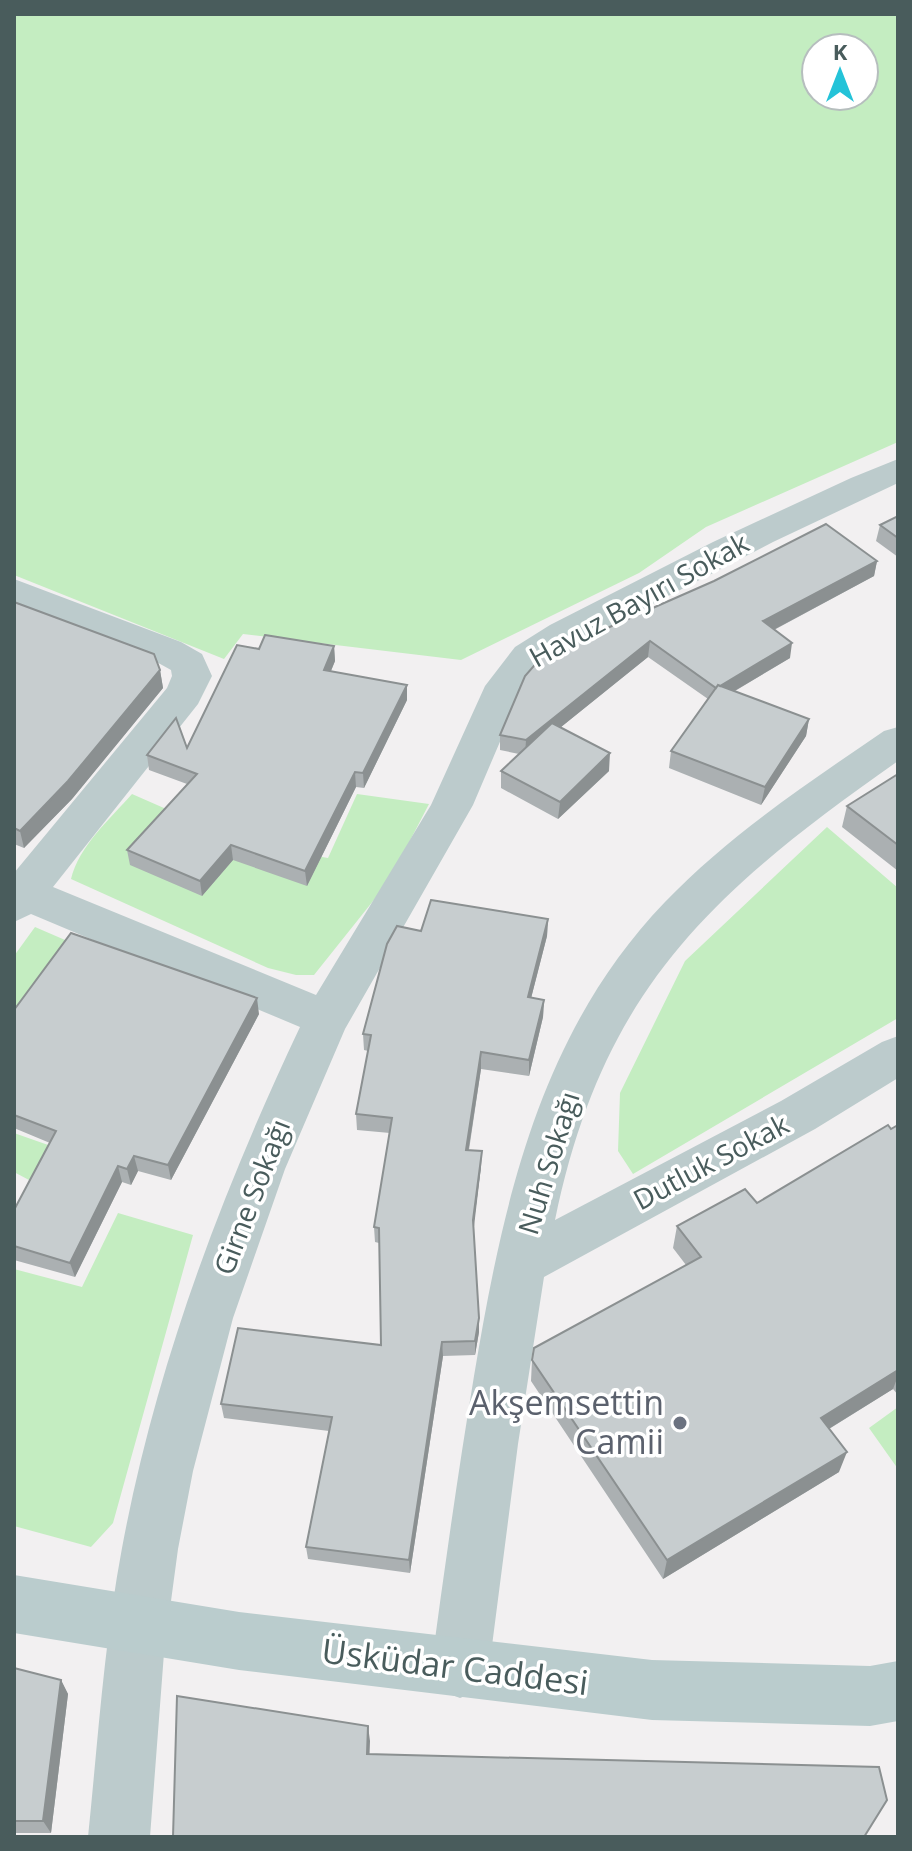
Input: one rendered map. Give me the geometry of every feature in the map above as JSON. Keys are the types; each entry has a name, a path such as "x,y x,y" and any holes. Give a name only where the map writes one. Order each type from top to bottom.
{"street":[{"name":"Havuz Bayırı Sokak","path":"454,802 508,677 530,656 668,580 799,514 898,470"},
{"path":"14,591 167,651 188,663 192,676 184,694 17,896 327,1019"},
{"name":"Nuh Sokağı","path":"460,1669 500,1374 520,1264 563,1102 622,990 678,916 725,871 805,806 898,741"},
{"name":"Girne Sokağı","path":"119,1837 138,1627 153,1535 182,1401 225,1264 273,1135 327,1019 454,802"},
{"name":"Dutluk Sokak","path":"520,1264 798,1115 898,1055"},
{"name":"Üsküdar Caddesi","path":"14,1604 138,1627 460,1669 652,1690 870,1696 898,1691"}],"green space":[{"path":"14,14 898,14 898,442 706,527 639,573 461,660 243,634 224,659 14,575"},
{"path":"132,794 246,844 328,858 357,794 429,804 389,881 314,975 296,975 268,968 71,879 88,844"},
{"path":"827,827 898,888 898,1018 633,1174 618,1151 620,1093 685,961"},
{"path":"35,927 72,943 14,1022 14,956"},
{"path":"14,1133 51,1146 29,1180 14,1172"},
{"path":"118,1213 193,1235 113,1523 91,1547 14,1526 14,1269 82,1287"},
{"path":"898,1407 898,1469 869,1428"}],"building":[{"path":"898,516 898,538 880,525"},
{"path":"826,524 877,561 763,621 792,643 716,688 650,641 526,740 500,735 525,676 546,652 572,635 580,640 714,581"},
{"path":"14,602 154,654 160,670 68,781 20,831 14,828"},
{"path":"265,635 334,646 324,670 407,685 363,773 355,772 305,871 231,845 200,881 127,850 197,774 147,755 176,718 187,748 237,645 259,649"},
{"path":"718,685 809,719 765,787 671,751"},
{"path":"552,723 610,753 560,802 501,771"},
{"path":"898,774 898,845 847,806"},
{"path":"431,900 548,919 528,997 544,1000 529,1060 481,1052 466,1150 482,1151 473,1220 479,1318 475,1341 442,1342 409,1560 306,1547 332,1417 221,1404 238,1328 381,1345 379,1228 374,1227 392,1118 356,1114 371,1035 363,1034 387,944 397,926 421,931"},
{"path":"71,933 257,998 168,1165 134,1156 127,1169 118,1166 70,1263 14,1246 14,1210 56,1131 14,1115 14,1010"},
{"path":"888,1125 891,1129 898,1125 898,1370 821,1418 847,1452 667,1560 532,1360 534,1348 701,1257 677,1226 745,1189 757,1203"},
{"path":"14,1668 61,1680 43,1821 14,1821"},
{"path":"177,1696 368,1726 367,1754 879,1767 887,1800 864,1837 173,1837"}],"place":[{"name":"Akşemsettin Camii","path":"680,1423"}]}
